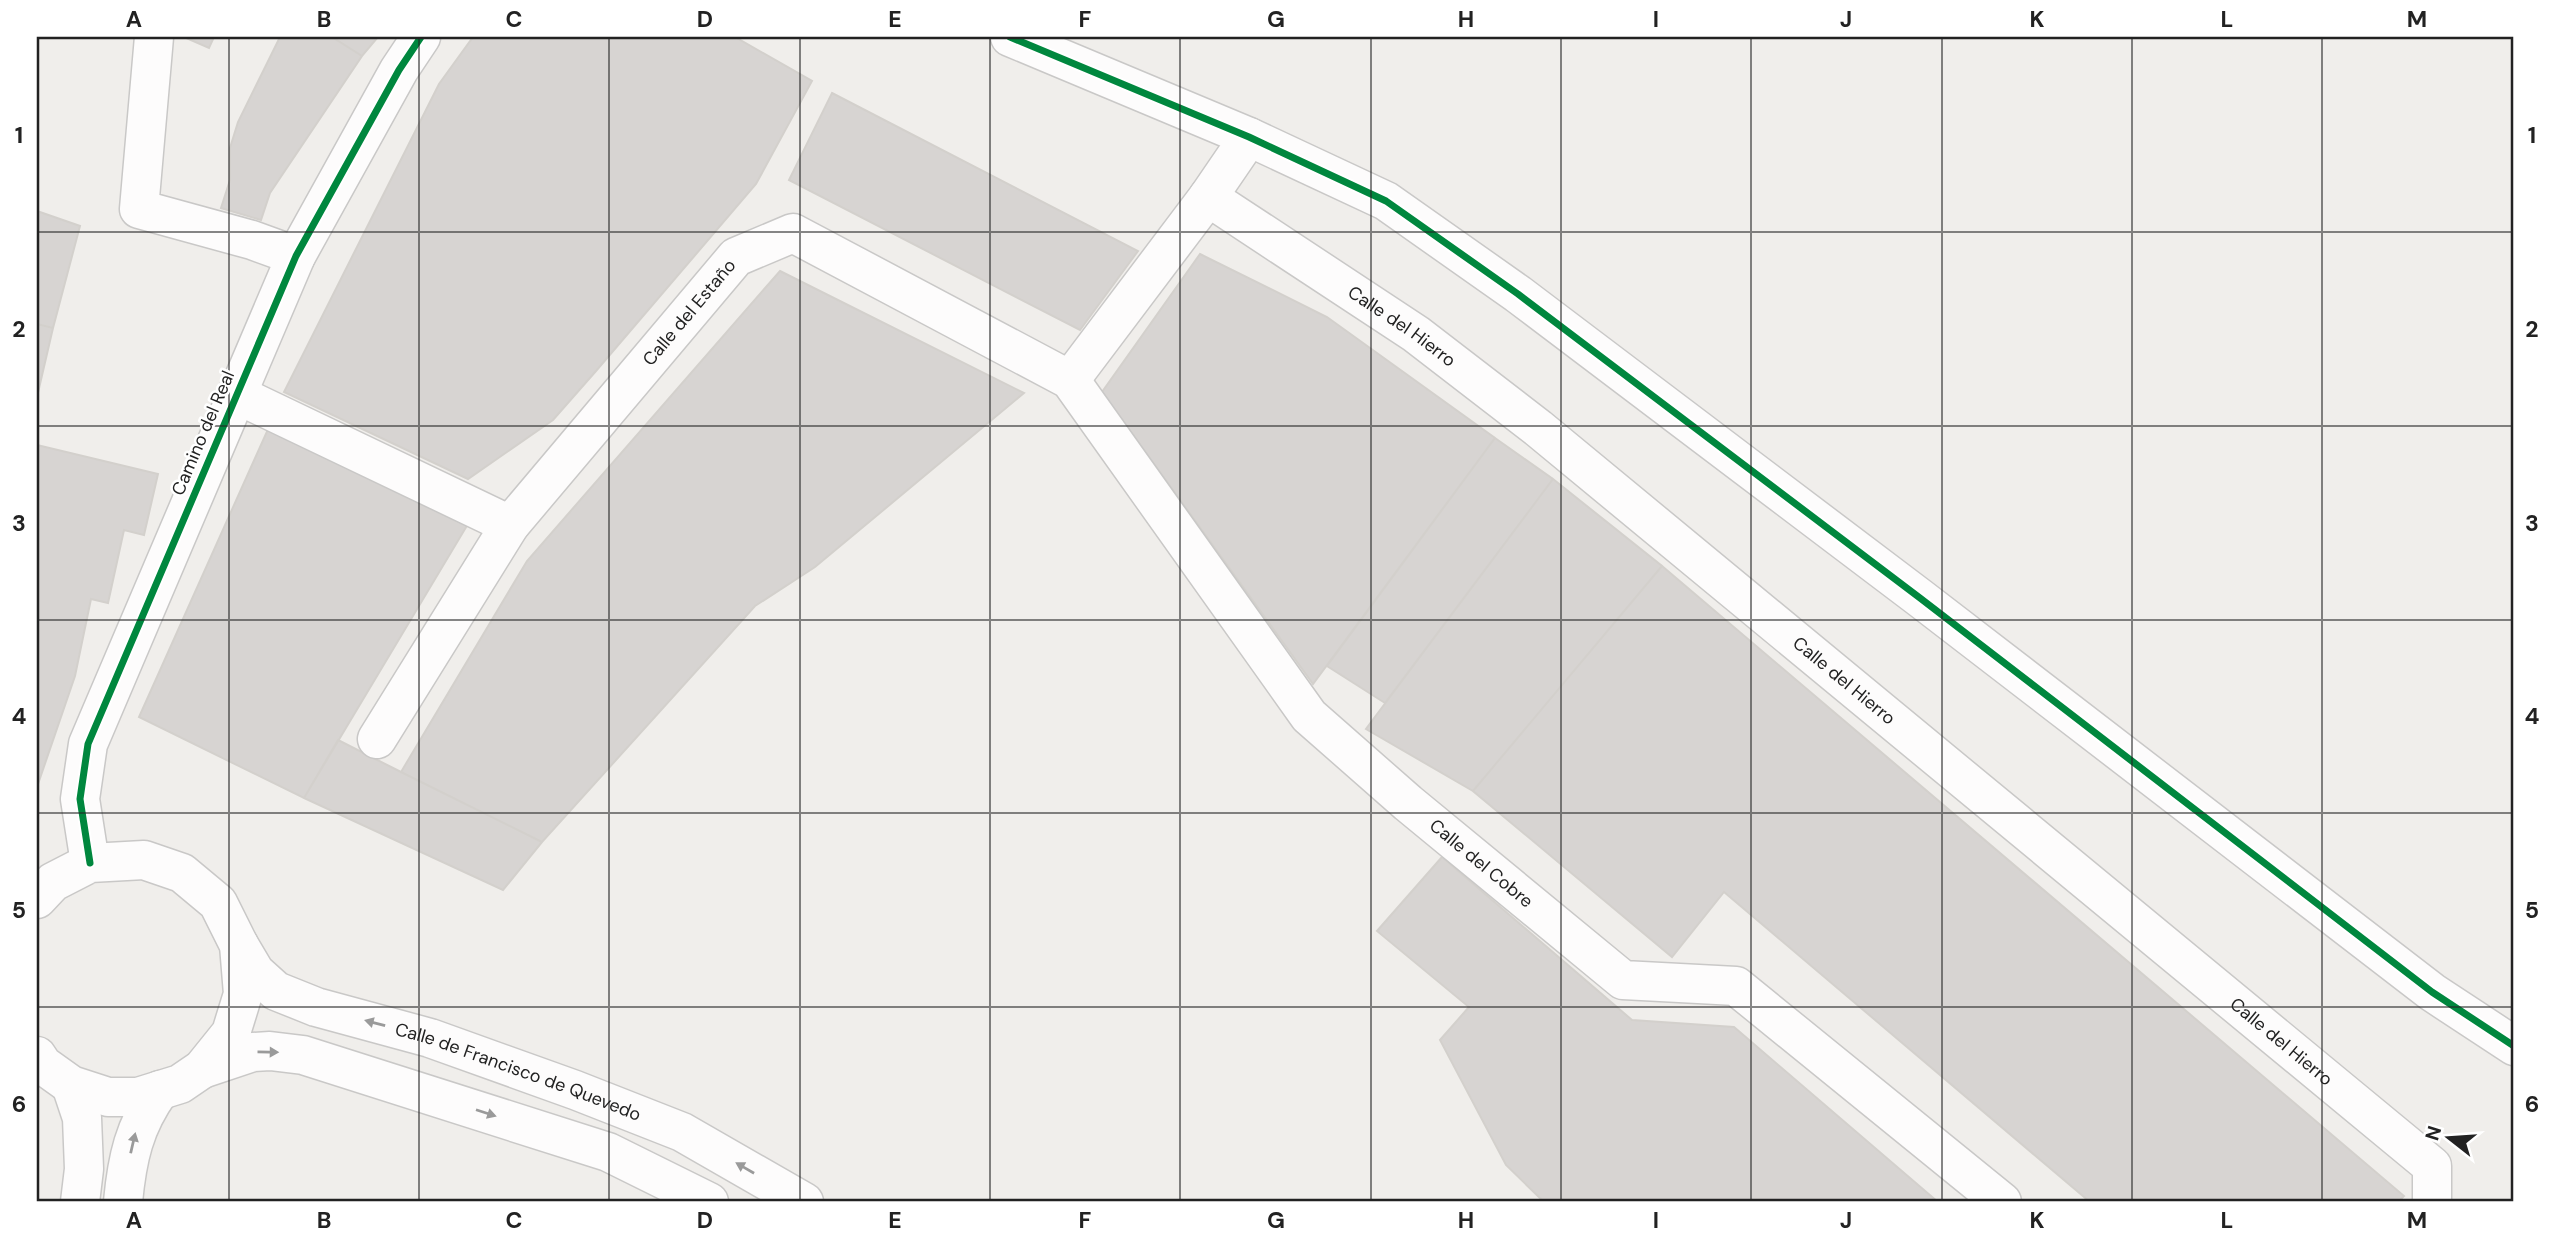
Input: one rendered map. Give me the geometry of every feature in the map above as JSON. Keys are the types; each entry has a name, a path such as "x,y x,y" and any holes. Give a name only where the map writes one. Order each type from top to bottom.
{"street":[{"path":"154,37 139,209 252,240 296,256"},
{"name":"Camino del Real","path":"90,863 80,799 88,744 296,256 421,37"},
{"path":"1010,37 1249,137 1386,201 1518,294 1920,598 2432,992 2514,1046"},
{"path":"1070,380 1209,197 1249,137"},
{"name":"Calle del Hierro","path":"1209,197 1416,334 1549,437 2432,1166 2432,1202"},
{"name":"Calle del Estaño","path":"377,739 510,525 736,257 793,233 1070,380"},
{"name":"Calle del Cobre","path":"1070,380 1309,716 1408,803 1623,980 1736,986 2002,1202"},
{"path":"238,395 510,525"},
{"name":"Calle de Francisco de Quevedo","path":"90,863 144,860 182,873 218,903 255,972 276,991 316,1007 430,1038 670,1127 804,1202"},
{"path":"37,899 53,882 90,863"},
{"path":"202,1069 230,1033 243,994 239,945"},
{"path":"37,1056 43,1065 71,1084 108,1097 138,1097 180,1084 202,1069 253,1052 303,1055 608,1152 709,1202"},
{"path":"71,1084 82,1118 84,1168 80,1202"},
{"path":"123,1202 125,1174 136,1131 145,1111 160,1090"}],"building":[{"path":"184,37 214,37 209,48"},
{"path":"280,37 332,37 362,56 270,193 261,220 221,208 230,180 230,148 238,122"},
{"path":"332,37 378,37 362,56"},
{"path":"473,37 735,37 812,81 756,184 596,371 553,420 468,479 284,392 439,84"},
{"path":"832,93 1138,251 1080,330 789,180"},
{"path":"37,211 80,226 53,328 37,324"},
{"path":"1200,254 1327,317 1495,438 1313,684 1102,392"},
{"path":"780,271 1024,393 815,567 755,606 542,842 401,772 527,561"},
{"path":"37,324 53,328 37,397"},
{"path":"269,427 468,524 304,798 139,717"},
{"path":"1495,438 1553,479 1385,703 1327,666"},
{"path":"37,445 158,474 144,535 124,530 108,603 91,599 75,676 37,787"},
{"path":"1553,479 1662,566 1473,791 1366,729"},
{"path":"1662,566 2404,1196 2398,1202 2090,1202 1724,892 1672,957 1473,791"},
{"path":"338,740 542,842 503,890 304,798"},
{"path":"1442,857 1632,1020 1734,1027 1938,1202 1544,1202 1506,1165 1440,1040 1469,1007 1377,931"}],"cycle path":[{"path":"90,863 80,799 88,744 296,256 399,70 421,37"},
{"path":"1010,37 1249,137 1386,201 1518,294 1920,598 2432,992 2514,1046"}]}
